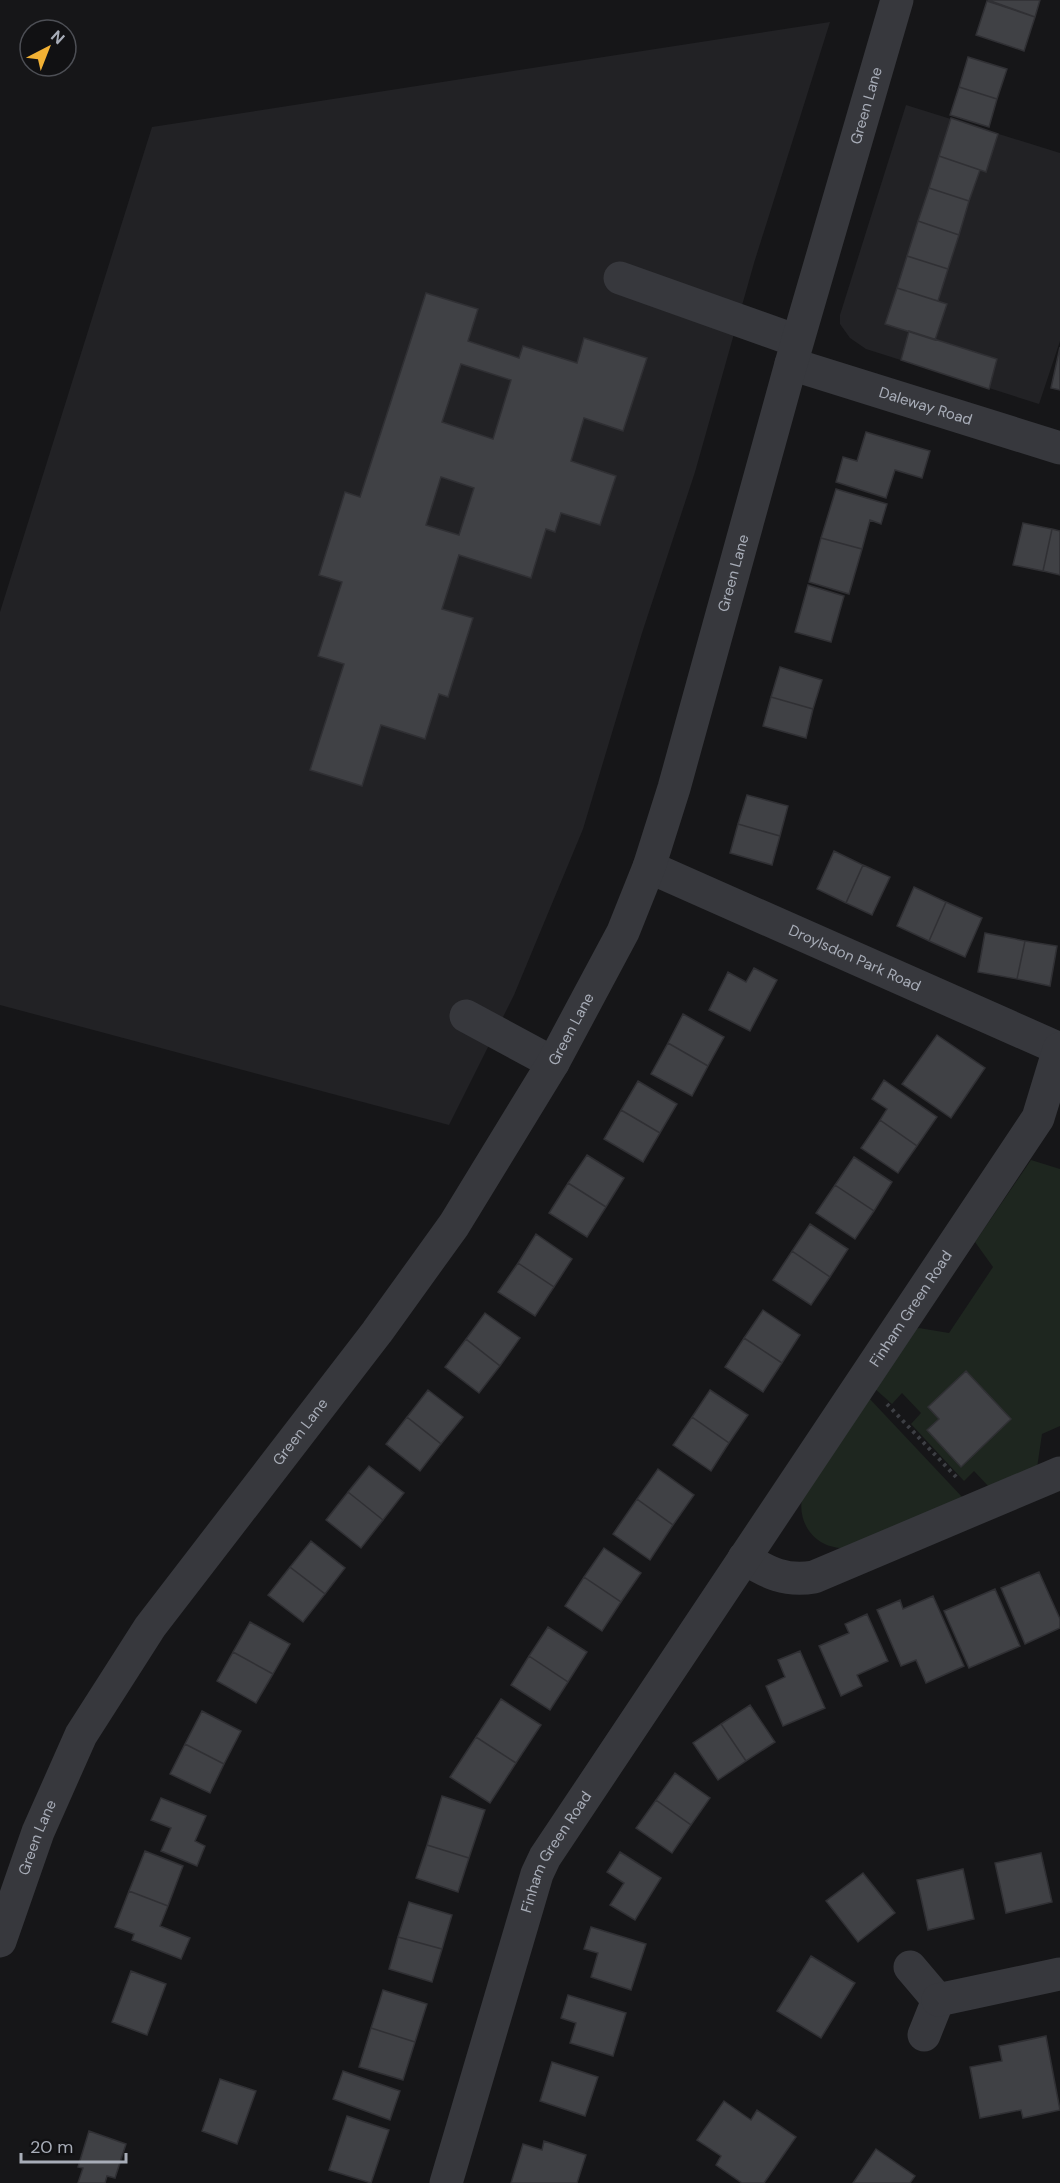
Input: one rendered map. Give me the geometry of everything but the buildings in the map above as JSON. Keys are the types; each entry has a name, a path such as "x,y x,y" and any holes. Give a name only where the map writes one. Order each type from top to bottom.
{"street":[{"name":"Green Lane","path":"0,1941 38,1832 81,1735 150,1626 377,1332 454,1225 553,1064 623,932 649,867 674,788 794,352 897,0"},
{"name":"Daleway Road","path":"620,278 794,352 1060,447"},
{"name":"Droylsdon Park Road","path":"649,867 1060,1049"},
{"path":"466,1016 553,1064"},
{"name":"Finham Green Road","path":"446,2183 537,1874 545,1857 863,1379 1049,1125 1060,1049"},
{"path":"744,1558 780,1577 797,1580 814,1576 1060,1473"},
{"path":"910,1967 938,2000"},
{"path":"938,2000 1060,1974"},
{"path":"924,2035 938,2000"}],"path":[{"path":"863,1379 983,1505"}],"shaded area":[{"path":"830,22 754,263 695,472 642,633 583,829 514,995 449,1125 0,1005 0,612 152,127"},
{"path":"906,105 1060,153 1060,341 1039,404 866,349 850,338 840,324 840,315"},
{"path":"1031,1160 1060,1169 1060,1426 1042,1434 1037,1468 990,1488 974,1471 964,1481 911,1424 921,1413 902,1393 892,1404 874,1388 914,1330 919,1328 949,1333 993,1267 975,1242"},
{"path":"868,1397 964,1499 847,1548 837,1548 819,1540 806,1527 801,1508 802,1498"}]}
